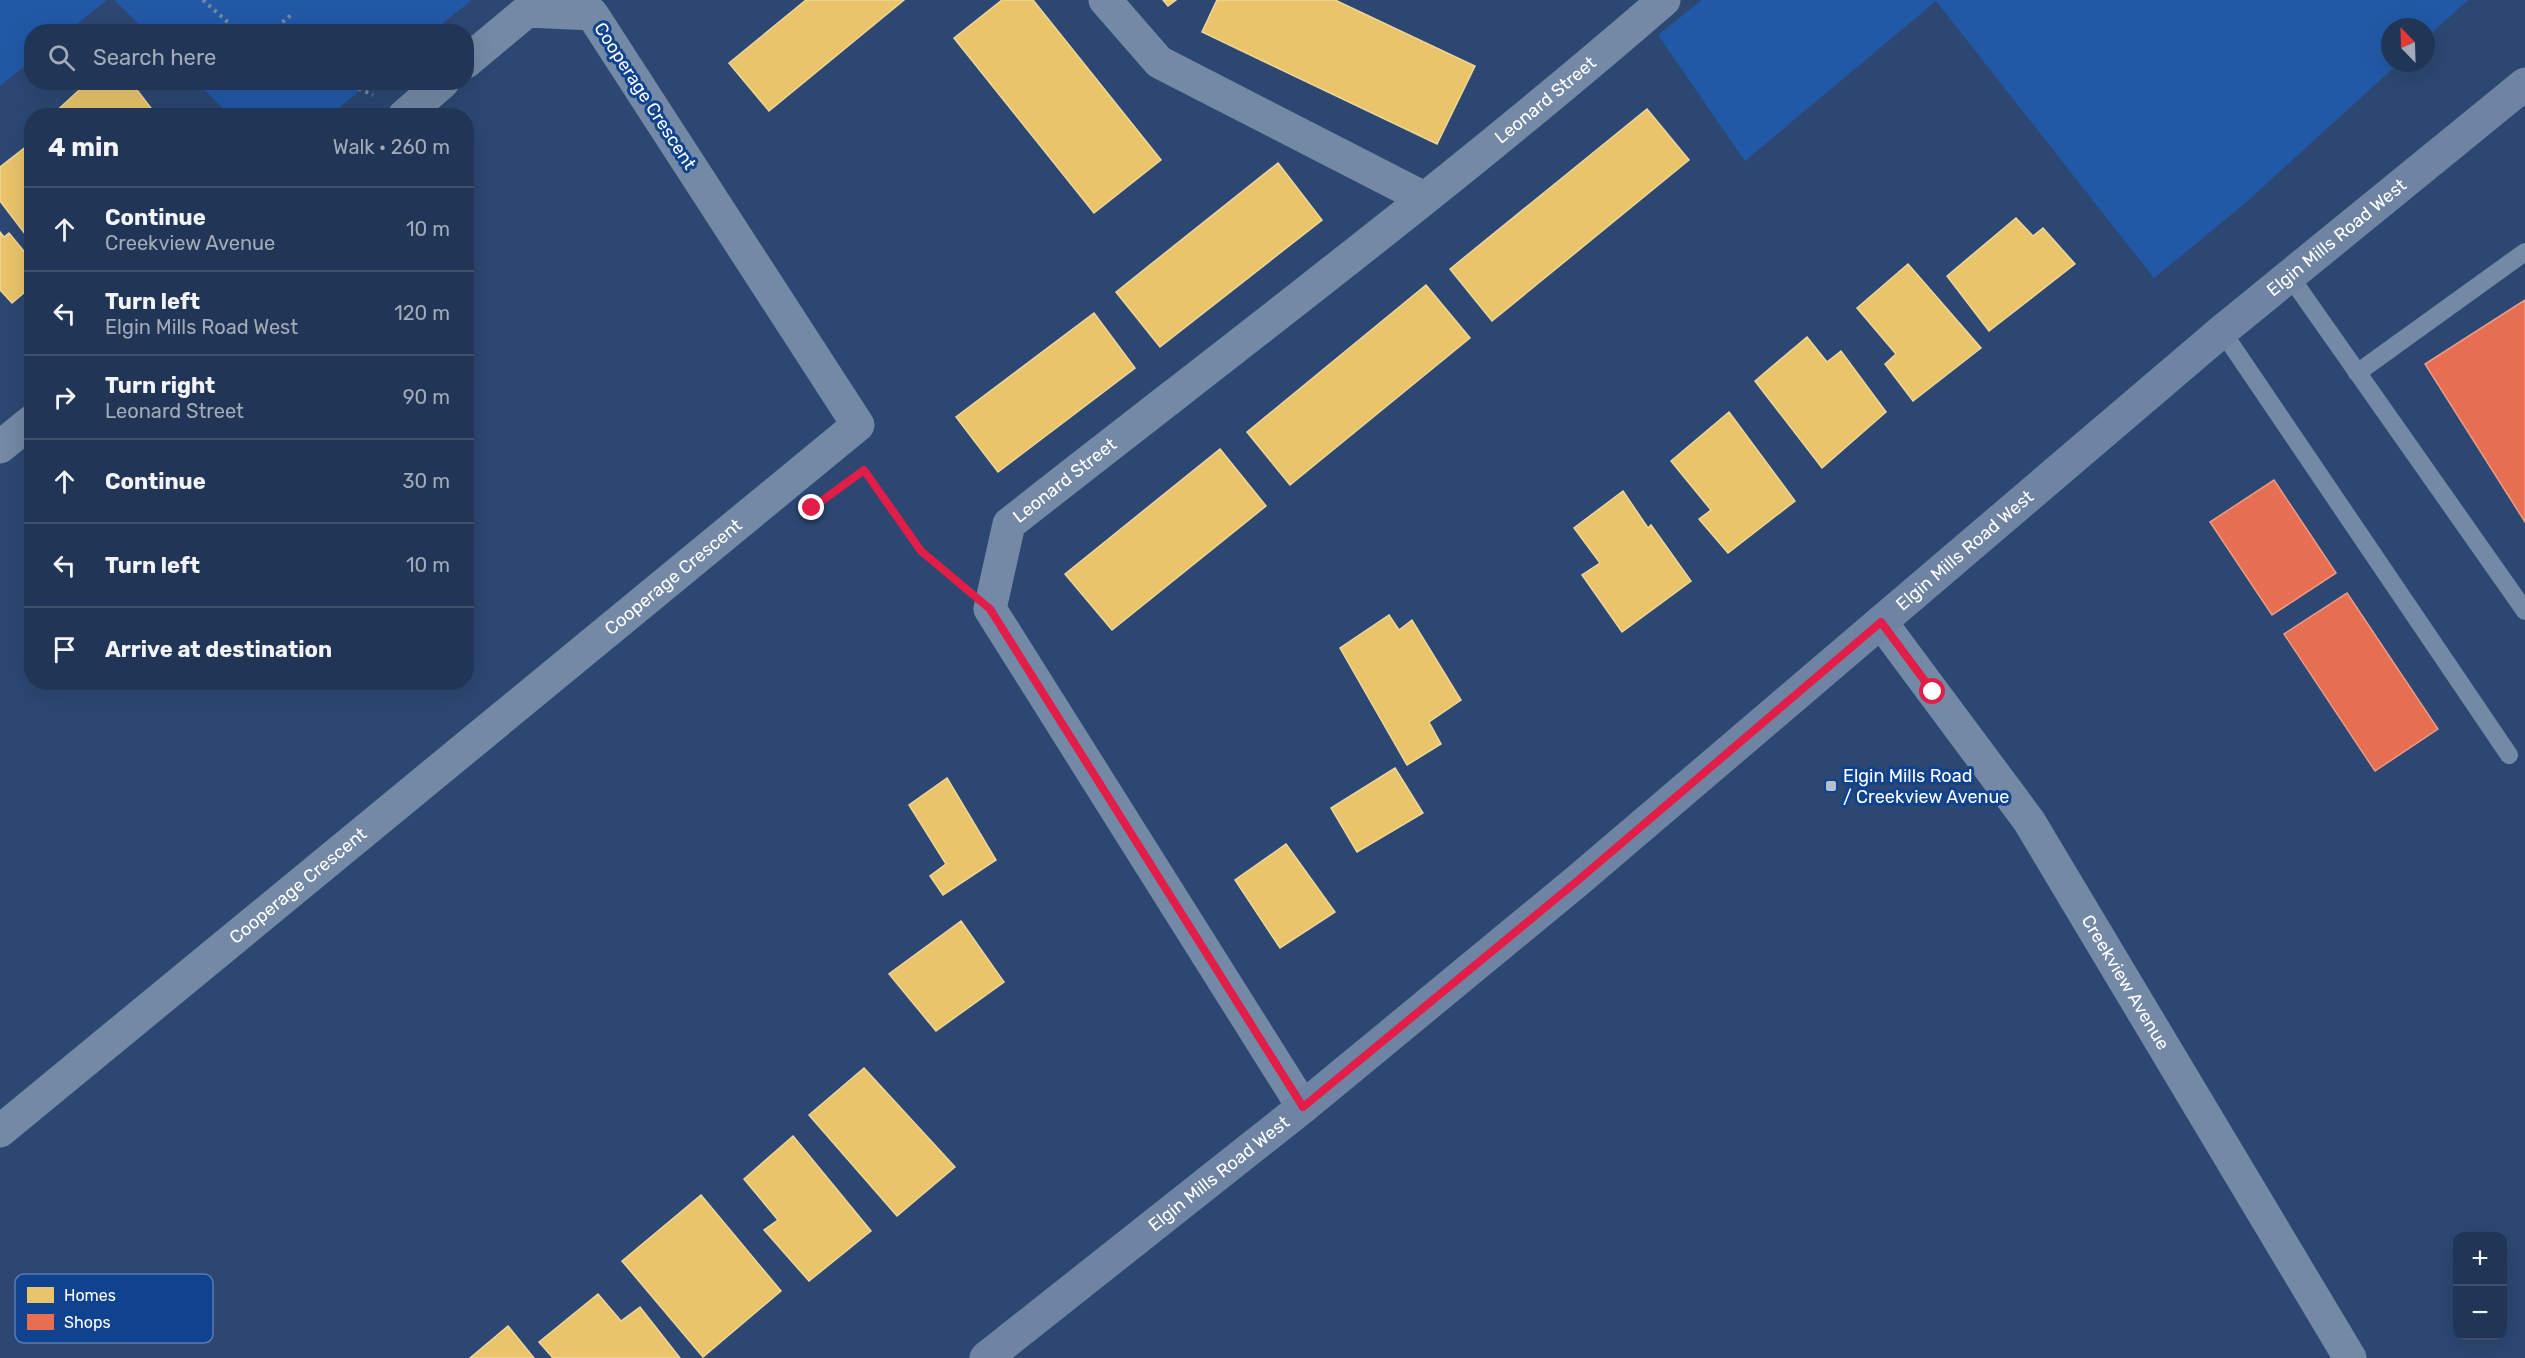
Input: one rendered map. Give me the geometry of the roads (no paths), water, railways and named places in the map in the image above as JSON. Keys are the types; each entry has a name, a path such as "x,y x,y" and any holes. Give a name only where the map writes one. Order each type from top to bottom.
{"main road":[{"name":"Elgin Mills Road West","path":"986,1358 1303,1107 1576,882 2222,331 2525,84"}],"street":[{"path":"1105,0 1159,62 1424,198"},
{"name":"Leonard Street","path":"1303,1107 990,609 1009,524 1424,198 1599,57 1664,0"},
{"name":"Cooperage Crescent","path":"0,1131 858,425 592,14 527,11 474,55"},
{"path":"413,108 434,90"},
{"path":"0,447 24,428"},
{"name":"Creekview Avenue","path":"1881,622 2029,821 2350,1358"}],"lane":[{"path":"2357,373 2525,252"},
{"path":"2289,275 2525,611"},
{"path":"2222,331 2509,754"}],"place":[{"name":"Elgin Mills Road / Creekview Avenue","path":"1831,786"}]}
